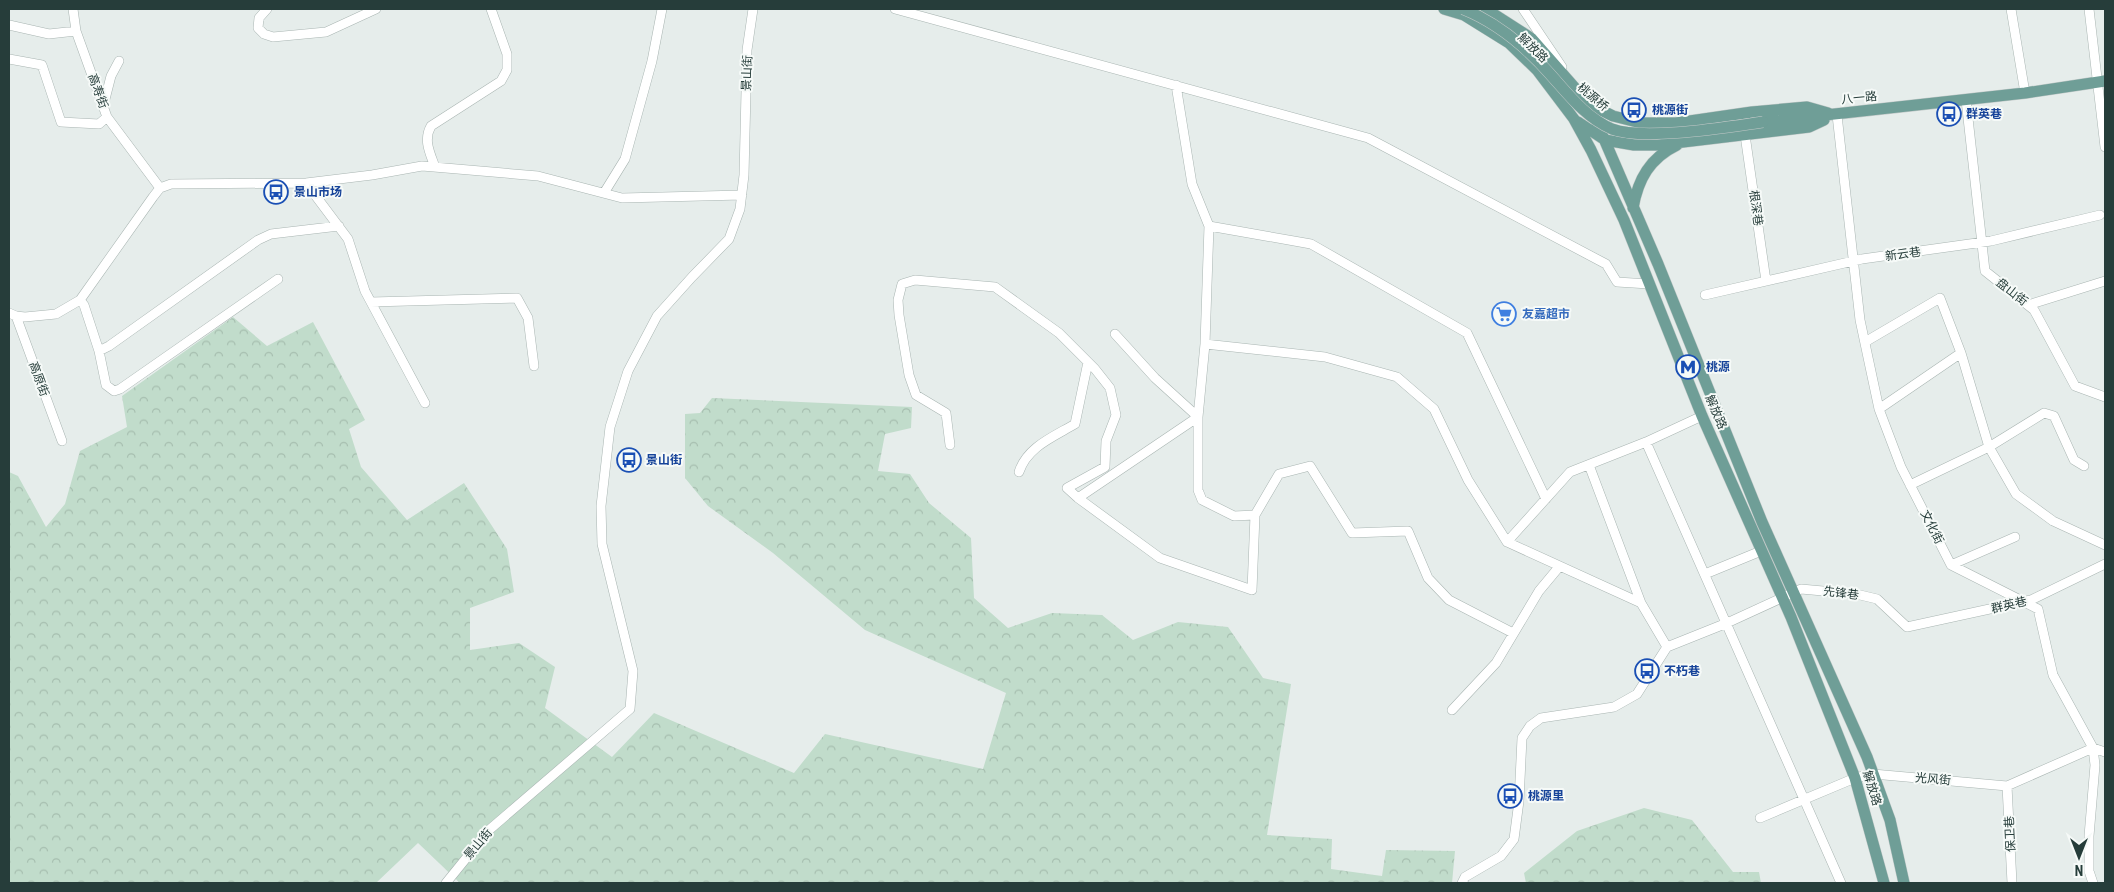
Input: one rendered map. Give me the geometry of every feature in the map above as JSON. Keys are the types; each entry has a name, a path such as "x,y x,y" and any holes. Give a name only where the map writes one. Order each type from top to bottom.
{"main road":[{"name":"解放路","path":"1444,9 1464,15 1509,43 1537,70 1574,119 1606,180 1702,416 1782,598 1855,778 1884,883"},
{"name":"桃源桥","path":"1463,9 1477,14 1505,32 1527,50 1568,95 1590,115 1612,129 1628,133 1649,134 1837,115"},
{"name":"解放路","path":"1486,9 1531,38 1574,84 1589,104 1658,264 1759,514 1873,774 1890,820 1904,883"},
{"name":"八一路","path":"1589,104 1613,116 1641,123 1676,123 1752,112 1807,107 1837,115 2025,93 2101,81"},
{"path":"1574,119 1589,131 1605,140 1634,145 1658,145 1809,126 1837,115"},
{"path":"1605,140 1617,134 1676,123"},
{"path":"1605,140 1601,158 1606,180"},
{"path":"1633,208 1637,188 1652,162 1667,150 1683,142"}],"street":[{"name":"高寿街","path":"73,9 76,31 107,117 160,188"},
{"path":"267,9 259,18 258,28 264,34 273,37 326,32 376,9"},
{"path":"435,167 427,144 427,133 431,126 501,81 508,70 508,54 491,9"},
{"path":"604,194 626,159 652,61 662,9"},
{"name":"景山街","path":"446,883 489,830 630,709 633,671 602,544 601,506 610,427 628,371 657,316 729,239 740,209 747,50 752,9"},
{"path":"895,9 1368,138 1606,264 1617,282 1649,284"},
{"path":"1523,9 1574,84"},
{"path":"2011,9 2025,93"},
{"path":"2089,9 2101,81 2105,147"},
{"path":"9,25 49,34 76,31"},
{"path":"9,59 42,65 61,122 99,124 107,117"},
{"path":"104,107 111,76 119,61"},
{"path":"1176,85 1192,184 1209,226 1205,344 1198,417 1198,490 1202,500 1234,516 1255,515"},
{"name":"盘山街","path":"1966,100 1985,271 2034,310 2075,386 2105,397"},
{"name":"文化街","path":"1837,115 1860,320 1879,409 1901,467 1951,565"},
{"name":"根深巷","path":"1745,135 1766,281"},
{"path":"12,314 36,317 56,314 80,300 160,188 170,184 306,183 372,175 422,166 538,176 622,198 742,195"},
{"path":"306,183 348,239 365,291 425,403"},
{"name":"新云巷","path":"1705,295 1853,261 1982,242 2100,215"},
{"path":"99,351 109,346 258,240 271,234 338,226"},
{"path":"1209,226 1311,244 1467,333 1546,500"},
{"path":"80,300 84,305 99,351 106,385 114,391 120,389 278,279"},
{"path":"950,445 946,413 916,394 909,376 898,300 902,284 915,280 995,287 1059,333 1088,362 1110,388 1116,415 1106,441 1105,467 1067,488 1160,558 1252,590 1255,515 1279,474 1310,466 1352,534 1408,530 1428,578 1449,600 1513,633"},
{"path":"2028,305 2105,281"},
{"path":"371,302 517,298 528,318 534,366"},
{"path":"1864,342 1940,298 1961,353 1989,447 2016,494 2053,521 2105,545"},
{"name":"高原街","path":"12,314 62,441"},
{"path":"1115,334 1155,378 1198,417"},
{"path":"1205,344 1325,357 1396,377 1434,409 1468,480 1507,542 1641,603"},
{"path":"1879,409 1961,353"},
{"path":"1018,472 1023,459 1034,449 1075,424 1088,362"},
{"path":"1910,485 1989,447 2044,413 2054,416 2074,460 2084,466"},
{"path":"1507,542 1570,472 1646,442 1702,416"},
{"path":"1078,498 1198,417"},
{"path":"1646,442 1841,883"},
{"path":"1589,465 1641,603 1667,647"},
{"path":"1951,565 2015,537"},
{"path":"1705,574 1761,552"},
{"name":"群英巷","path":"1908,627 2024,602 2105,564"},
{"path":"1951,565 2038,608 2053,676 2093,748 2095,765 2089,836 2089,871 2093,883"},
{"path":"1452,710 1496,663 1539,591 1559,567"},
{"name":"先锋巷","path":"1794,592 1801,589 1856,594 1877,599 1908,627"},
{"path":"1462,883 1465,877 1501,856 1514,840 1519,801 1522,738 1530,726 1541,718 1614,707 1637,694 1667,647 1727,623 1794,592"},
{"path":"2093,748 2105,752"},
{"name":"光风街","path":"1760,818 1855,778 1873,774 2007,786 2093,748"},
{"name":"保卫巷","path":"2007,786 2012,883"}],"green space":[{"path":"233,317 267,346 313,322 365,420 349,429 361,467 407,520 464,483 507,549 514,592 470,608 470,650 519,643 555,667 545,708 612,757 654,713 794,773 825,734 983,769 1006,693 865,630 773,553 708,506 685,478 685,414 700,413 712,398 912,407 911,428 885,434 878,471 910,474 929,503 971,538 974,598 1008,628 1052,613 1102,615 1133,640 1178,622 1228,627 1263,678 1291,684 1267,835 1332,839 1331,869 1382,876 1386,850 1455,851 1452,883 460,883 418,843 376,883 9,883 9,472 18,476 46,527 65,504 80,451 127,427 122,396"},
{"path":"1644,808 1692,820 1733,872 1759,872 1761,883 1526,883 1524,873 1577,831"}],"place":[{"name":"桃源街","path":"1634,110"},
{"name":"群英巷","path":"1949,114"},
{"name":"景山市场","path":"276,192"},
{"name":"友嘉超市","path":"1504,314"},
{"name":"桃源","path":"1688,367"},
{"name":"景山街","path":"629,460"},
{"name":"不朽巷","path":"1647,671"},
{"name":"桃源里","path":"1510,796"}]}
